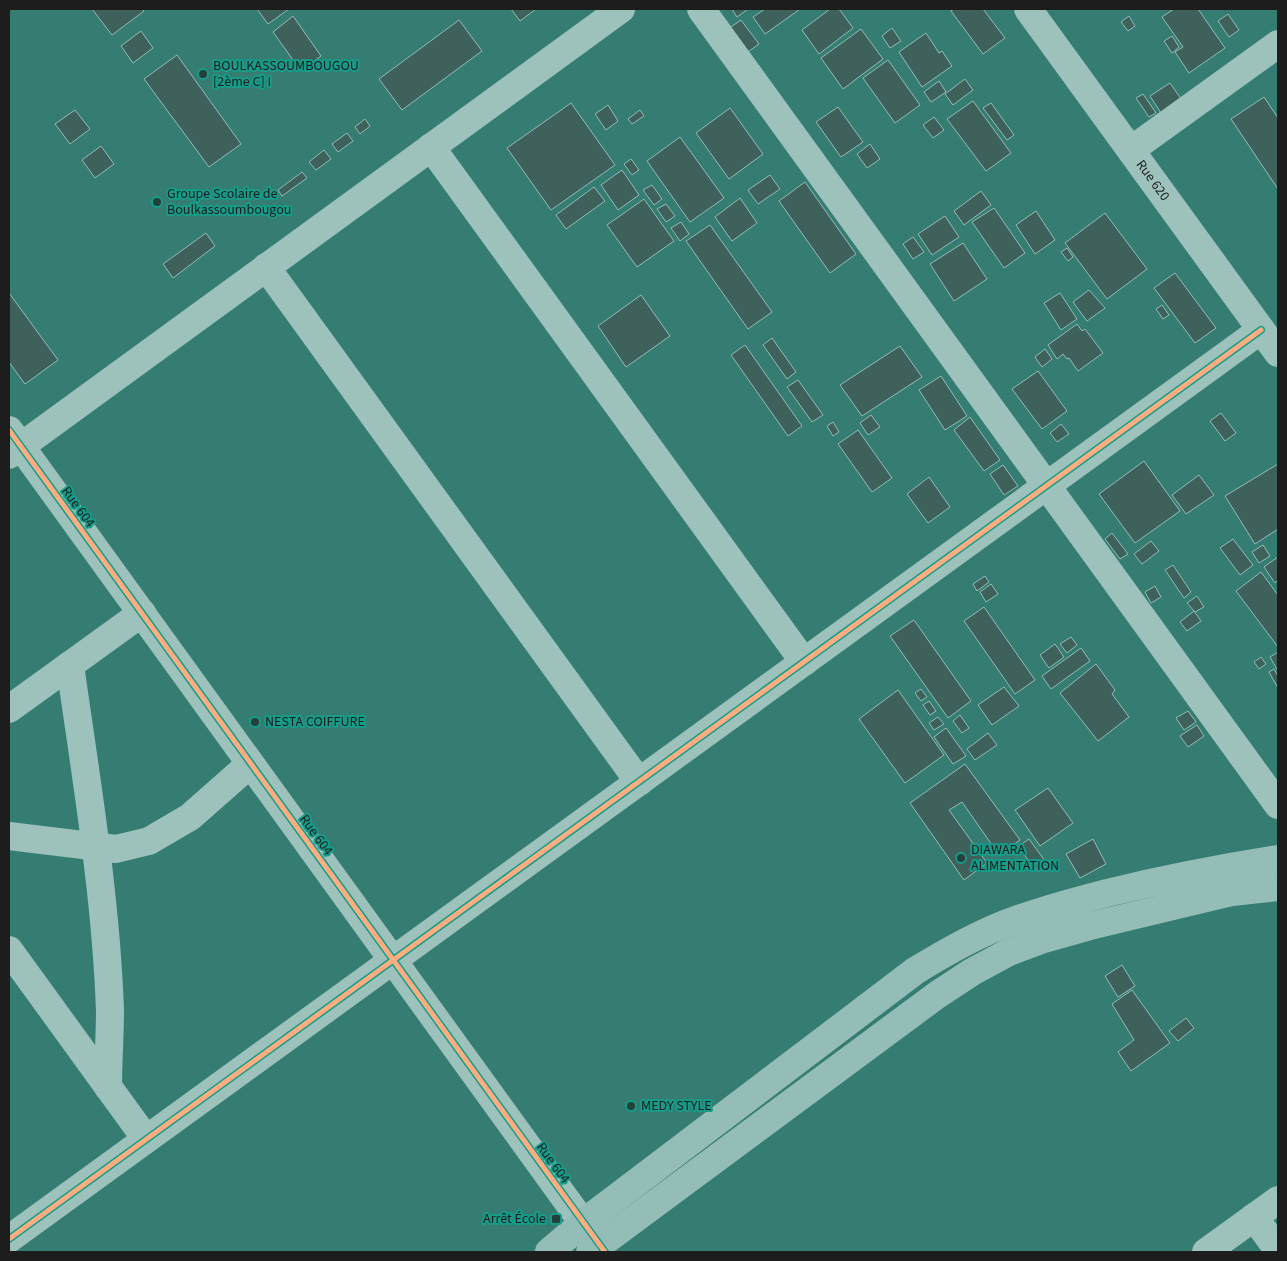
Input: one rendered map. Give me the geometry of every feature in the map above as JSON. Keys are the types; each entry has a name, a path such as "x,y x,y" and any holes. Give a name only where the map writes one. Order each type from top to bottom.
{"main road":[{"path":"594,1243 915,970 959,945 1012,922 1084,899 1162,880 1278,860"},
{"path":"549,1252 594,1243 937,996 972,972 1009,952 1090,926 1168,907 1232,892 1278,888"}],"street":[{"path":"13,444 266,267 621,9"},
{"path":"701,9 1278,806"},
{"name":"Rue 620","path":"1028,9 1278,353"},
{"path":"1131,150 1278,44"},
{"path":"431,147 804,662"},
{"path":"266,267 639,782"},
{"path":"9,1239 1262,330"},
{"name":"Rue 604","path":"13,444 142,613 393,960 594,1243"},
{"path":"9,709 142,613"},
{"path":"70,665 95,846 105,941 110,1011 108,1087"},
{"path":"9,836 116,849 149,841 190,817 250,764"},
{"path":"9,950 146,1139"},
{"path":"1206,1252 1278,1200"},
{"path":"1254,1217 1278,1250"}],"building":[{"path":"92,9 142,9 144,11 112,35"},
{"path":"257,9 289,9 268,24"},
{"path":"511,9 536,9 520,21"},
{"path":"732,9 748,9 737,17"},
{"path":"765,9 800,9 765,34 753,17"},
{"path":"830,9 839,9 853,28 819,54 802,30"},
{"path":"954,9 983,9 1005,38 983,54 951,11"},
{"path":"1174,9 1198,9 1225,48 1189,73 1175,52 1183,47 1162,17"},
{"path":"1228,14 1239,30 1229,37 1218,21"},
{"path":"293,16 321,56 301,71 273,32"},
{"path":"1129,16 1135,26 1128,31 1121,22"},
{"path":"459,20 482,51 402,110 379,79"},
{"path":"741,20 759,44 742,56 725,31"},
{"path":"892,28 901,41 890,48 882,36"},
{"path":"861,29 883,59 843,89 821,58"},
{"path":"141,31 153,48 133,63 121,46"},
{"path":"926,33 939,53 942,51 952,66 922,87 899,52"},
{"path":"1172,36 1179,47 1172,53 1164,41"},
{"path":"177,55 241,144 209,167 144,79"},
{"path":"888,60 920,105 895,123 863,78"},
{"path":"965,79 973,90 953,105 945,94"},
{"path":"939,81 946,92 931,102 924,92"},
{"path":"1170,83 1181,99 1161,113 1150,96"},
{"path":"1143,94 1156,113 1149,117 1136,98"},
{"path":"1264,97 1278,118 1278,189 1231,119"},
{"path":"973,101 1011,153 986,171 947,119"},
{"path":"571,103 615,165 551,210 507,148"},
{"path":"991,103 1014,135 1007,140 983,108"},
{"path":"608,105 618,121 606,130 595,114"},
{"path":"838,107 863,142 841,157 816,122"},
{"path":"730,108 763,154 729,179 696,133"},
{"path":"75,110 90,129 70,144 55,124"},
{"path":"640,110 644,116 632,124 628,119"},
{"path":"934,117 944,130 933,138 923,125"},
{"path":"365,119 370,126 360,134 355,127"},
{"path":"347,133 353,141 338,152 332,144"},
{"path":"680,137 724,198 690,222 647,161"},
{"path":"870,144 880,159 867,168 857,154"},
{"path":"101,146 114,164 95,178 82,160"},
{"path":"324,150 331,159 316,170 309,162"},
{"path":"631,159 639,170 632,175 624,164"},
{"path":"622,170 639,195 618,210 601,185"},
{"path":"302,172 307,178 282,196 278,190"},
{"path":"770,175 780,189 758,204 748,190"},
{"path":"805,182 856,254 830,273 779,201"},
{"path":"652,185 662,199 654,205 643,190"},
{"path":"594,187 605,201 566,229 556,215"},
{"path":"981,191 991,205 964,225 954,211"},
{"path":"740,198 757,223 732,241 715,217"},
{"path":"644,199 674,241 637,267 607,225"},
{"path":"666,204 675,216 666,222 657,209"},
{"path":"994,208 1025,253 1004,268 972,222"},
{"path":"1036,211 1055,240 1035,254 1016,225"},
{"path":"1105,213 1147,269 1107,299 1065,243"},
{"path":"945,216 959,237 932,255 918,234"},
{"path":"681,222 689,234 680,241 671,228"},
{"path":"710,225 772,312 748,329 686,241"},
{"path":"206,233 215,246 173,278 163,264"},
{"path":"913,237 924,252 913,259 903,244"},
{"path":"963,243 987,279 954,301 930,264"},
{"path":"1067,248 1073,257 1068,261 1061,252"},
{"path":"1175,273 1216,328 1195,343 1154,288"},
{"path":"1089,290 1105,308 1087,321 1073,302"},
{"path":"9,293 58,360 25,384 9,362"},
{"path":"1060,293 1077,319 1061,330 1044,303"},
{"path":"641,295 670,336 626,367 598,326"},
{"path":"1162,305 1169,315 1163,319 1156,309"},
{"path":"1077,324 1082,331 1085,329 1103,353 1078,371 1069,358 1067,359 1063,354 1057,359 1048,345"},
{"path":"772,338 796,372 787,379 763,345"},
{"path":"745,345 802,426 788,436 731,355"},
{"path":"900,346 922,377 862,416 840,385"},
{"path":"1045,349 1052,359 1042,367 1035,357"},
{"path":"1038,371 1067,411 1042,429 1012,389"},
{"path":"941,376 967,416 945,430 919,390"},
{"path":"798,380 823,415 812,422 787,387"},
{"path":"1221,413 1236,433 1225,441 1210,421"},
{"path":"871,415 880,427 868,435 860,423"},
{"path":"970,417 1000,460 984,471 954,430"},
{"path":"833,422 839,432 833,436 827,426"},
{"path":"1061,424 1069,434 1057,442 1050,433"},
{"path":"858,430 892,478 872,492 838,444"},
{"path":"1144,461 1180,511 1135,543 1099,494"},
{"path":"1278,464 1278,529 1255,544 1225,496"},
{"path":"1003,465 1018,486 1004,495 990,474"},
{"path":"1199,475 1214,495 1186,514 1172,495"},
{"path":"929,477 950,507 928,523 907,494"},
{"path":"1112,533 1128,554 1120,559 1105,539"},
{"path":"1233,539 1253,565 1240,575 1220,548"},
{"path":"1151,541 1159,551 1142,564 1134,554"},
{"path":"1263,545 1270,556 1259,563 1252,552"},
{"path":"1278,557 1278,580 1275,583 1264,567"},
{"path":"1173,565 1191,592 1184,598 1165,570"},
{"path":"1261,572 1278,595 1278,647 1236,591"},
{"path":"985,576 989,582 977,591 973,584"},
{"path":"991,584 998,594 986,602 980,592"},
{"path":"1155,586 1161,597 1151,603 1145,592"},
{"path":"1197,596 1204,607 1195,612 1187,603"},
{"path":"984,607 1035,680 1015,694 964,621"},
{"path":"1194,611 1201,621 1187,631 1180,622"},
{"path":"914,620 971,701 948,718 890,636"},
{"path":"1071,637 1077,645 1067,653 1060,644"},
{"path":"1055,644 1064,657 1049,668 1040,655"},
{"path":"1081,648 1090,661 1051,689 1042,676"},
{"path":"1278,652 1278,671 1270,657"},
{"path":"1261,657 1266,664 1259,669 1254,662"},
{"path":"1096,664 1115,690 1112,694 1129,717 1098,741 1060,693"},
{"path":"1274,669 1278,676 1278,688 1269,672"},
{"path":"1004,687 1019,706 992,725 978,705"},
{"path":"921,689 927,697 921,701 915,693"},
{"path":"898,690 944,755 905,783 859,719"},
{"path":"929,701 936,711 930,715 923,705"},
{"path":"1188,711 1196,722 1184,730 1176,718"},
{"path":"960,715 969,728 962,733 953,721"},
{"path":"938,717 944,724 934,730 929,723"},
{"path":"1197,725 1204,736 1188,747 1180,736"},
{"path":"946,728 966,756 953,764 934,737"},
{"path":"988,733 997,745 975,760 967,749"},
{"path":"965,764 1020,840 999,855 962,802 949,810 987,863 964,880 910,803"},
{"path":"1048,788 1073,823 1040,846 1015,810"},
{"path":"1029,839 1048,865 1038,872 1018,847"},
{"path":"1093,839 1106,864 1080,878 1066,854"},
{"path":"1122,965 1135,986 1118,997 1105,976"},
{"path":"1132,990 1170,1043 1131,1071 1118,1052 1134,1040 1112,1004"},
{"path":"1186,1018 1194,1028 1178,1041 1169,1031"}],"cycle path":[{"path":"9,1239 1261,330"},
{"path":"9,430 605,1252"}],"place":[{"name":"BOULKASSOUMBOUGOU [2ème C] I","path":"203,74"},
{"name":"Groupe Scolaire de Boulkassoumbougou","path":"157,202"},
{"name":"NESTA COIFFURE","path":"255,722"},
{"name":"DIAWARA ALIMENTATION","path":"961,858"},
{"name":"MEDY STYLE","path":"631,1106"},
{"name":"Arrêt École","path":"556,1219"}]}
